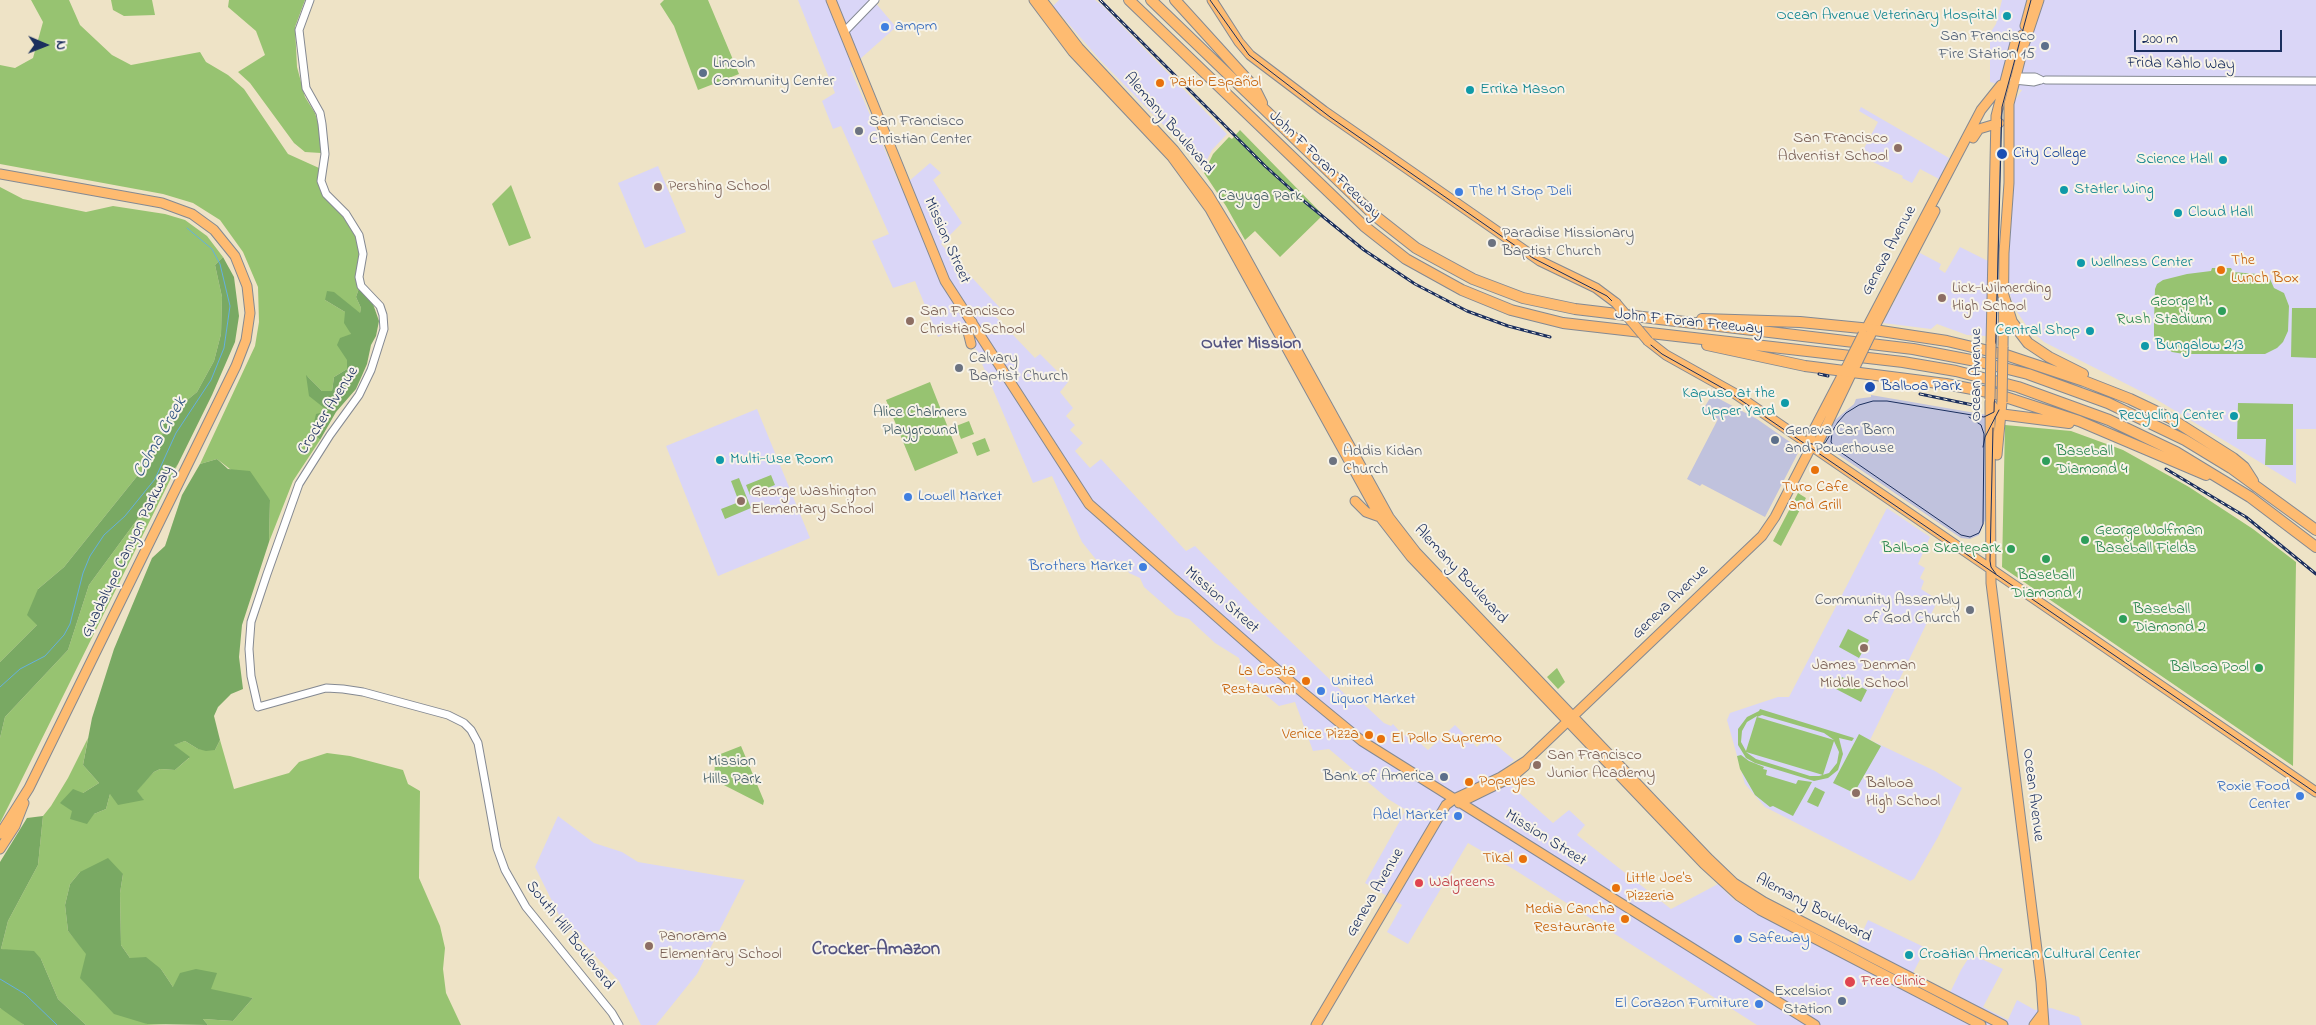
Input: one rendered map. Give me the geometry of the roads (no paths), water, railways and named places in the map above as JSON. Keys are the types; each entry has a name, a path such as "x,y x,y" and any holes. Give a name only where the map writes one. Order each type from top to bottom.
{"highway":[{"path":"1126,0 1148,18"},
{"name":"John F Foran Freeway","path":"1130,0 1380,240 1415,265 1466,293 1522,313 1573,324 1903,362 1997,381 2064,402 2118,424 2186,458 2241,491 2316,548"},
{"name":"John F Foran Freeway","path":"1151,0 1378,219 1416,248 1453,270 1492,287 1538,302 1575,309 1908,348 1966,358 2013,370 2079,392 2138,416 2199,448 2254,484 2316,530"},
{"path":"1175,0 1254,87 1267,112"},
{"path":"2003,294 2005,306 2012,322 2022,337 2034,348 2048,358 2124,394 2130,399"},
{"path":"1660,319 1788,321 1868,332 1926,337 1993,351 2068,375 2130,399 2177,422 2226,453 2244,467 2254,484"},
{"path":"1658,334 1791,363 1850,368 1954,385 2009,397 2079,421 2241,491"},
{"path":"1990,402 2001,414 2068,423 2159,456"}],"main road":[{"name":"Mission Street","path":"831,0 945,281 1089,504 1312,700 1362,741 1815,1025"},
{"name":"Alemany Boulevard","path":"1034,0 1073,52 1172,157 1210,209 1380,517 1411,556 1734,883 1764,902 2003,1025"},
{"name":"Alemany Boulevard","path":"1042,0 1078,48 1174,150 1208,194 1236,240 1370,485 1397,529 1416,552 1704,864 1739,896 1760,910 1980,1025"},
{"path":"1212,0 1243,47 1272,72 1324,111 1540,261 1596,288 1616,303 1648,341 1666,355 1721,385 1813,443 1831,459 1991,569 1999,569 2050,605 2054,613 2316,792"},
{"name":"Ocean Avenue","path":"2023,40 2032,0"},
{"name":"Ocean Avenue","path":"2039,0 2023,40 2015,43 2009,80 1996,125 1990,402 1991,569 2001,673 2040,976 2044,1025"},
{"name":"Geneva Avenue","path":"1316,1025 1439,816 1457,801 1526,761 1758,541 1771,524 1813,443 1819,441 1850,368 1981,110 2009,80"},
{"name":"Ocean Avenue","path":"1991,569 1995,562 1997,451 2002,402 2009,80"},
{"name":"Geneva Avenue","path":"1868,332 1976,132 1982,127 1996,125 2009,120"},
{"name":"Guadalupe Canyon Parkway","path":"0,174 162,203 192,214 214,230 232,251 245,281 250,308 247,335 236,366 29,788 0,834"},
{"path":"971,344 968,332 972,322"},
{"path":"1355,501 1366,512 1380,517"},
{"name":"Guadalupe Canyon Parkway","path":"0,849 17,821 29,788"},
{"name":"Geneva Avenue","path":"1323,1025 1444,819 1457,801"},
{"path":"2034,1025 2043,1012"}],"street":[{"name":"Crocker Avenue","path":"258,707 251,676 249,649 251,622 267,574 298,484 359,395 371,370 384,329 380,306 361,286 359,277 363,254 358,235 346,214 326,194 321,181 325,154 322,124 320,113 306,88 302,71 299,30 310,0"},
{"path":"844,32 875,0"},
{"name":"Frida Kahlo Way","path":"2046,80 2316,81"},
{"name":"South Hill Boulevard","path":"258,707 326,688 343,689 448,715 456,718 471,730 480,749 497,848 504,870 526,907 612,1013 619,1025"}],"waterway":[{"name":"Colma Creek","path":"0,687 20,669 45,656 64,635 70,624 83,573 90,556 104,535 125,516 155,479 176,433 211,380 224,348 230,306 220,264 212,249 187,228"},
{"name":"Colma Creek","path":"0,979 25,994 57,1025"}],"tram line":[{"path":"1210,0 1249,55 1330,117 1533,258 1607,296 1646,341 1662,354 1726,390 2316,793"},
{"path":"1806,442 1815,445 1825,443 1846,413 1859,405 1873,401 1887,401 1984,417 1994,412 2002,107 2031,0"},
{"path":"1983,447 1985,437 1999,410"},
{"path":"1832,433 1831,442 1836,449 1961,535 1970,537 1979,533 1983,524 1984,434 1981,425 1969,417"},
{"path":"1993,428 1990,561 1991,567 1996,574"}],"railway":[{"path":"1100,0 1265,166 1305,202 1364,250 1415,284 1467,311 1508,326 1550,337"},
{"path":"1819,374 1828,376"},
{"path":"1920,394 1973,405"},
{"path":"2166,469 2246,517 2316,574"}],"place":[{"name":"Ocean Avenue Veterinary Hospital","path":"2007,16"},
{"name":"ampm","path":"885,27"},
{"name":"San Francisco Fire Station 15","path":"2045,46"},
{"name":"Lincoln Community Center","path":"703,73"},
{"name":"Patio Español","path":"1160,83"},
{"name":"Errika Mason","path":"1470,90"},
{"name":"San Francisco Christian Center","path":"859,131"},
{"name":"San Francisco Adventist School","path":"1898,148"},
{"name":"City College","path":"2002,154"},
{"name":"Science Hall","path":"2223,160"},
{"name":"Pershing School","path":"658,187"},
{"name":"Statler Wing","path":"2064,190"},
{"name":"The M Stop Deli","path":"1459,192"},
{"name":"Cloud Hall","path":"2178,213"},
{"name":"Paradise Missionary Baptist Church","path":"1492,243"},
{"name":"Wellness Center","path":"2081,263"},
{"name":"The Lunch Box","path":"2221,270"},
{"name":"Lick-Wilmerding High School","path":"1942,298"},
{"name":"George M. Rush Stadium","path":"2222,311"},
{"name":"San Francisco Christian School","path":"910,321"},
{"name":"Central Shop","path":"2090,331"},
{"name":"Bungalow 213","path":"2145,346"},
{"name":"Calvary Baptist Church","path":"959,368"},
{"name":"Balboa Park","path":"1870,387"},
{"name":"Kapuso at the Upper Yard","path":"1785,403"},
{"name":"Recycling Center","path":"2234,416"},
{"name":"Geneva Car Barn and Powerhouse","path":"1775,440"},
{"name":"Multi-Use Room","path":"720,460"},
{"name":"Addis Kidan Church","path":"1333,461"},
{"name":"Baseball Diamond 4","path":"2046,461"},
{"name":"Turo Cafe and Grill","path":"1815,470"},
{"name":"Lowell Market","path":"908,497"},
{"name":"George Washington Elementary School","path":"741,501"},
{"name":"George Wolfman Baseball Fields","path":"2085,540"},
{"name":"Balboa Skatepark","path":"2011,549"},
{"name":"Baseball Diamond 1","path":"2046,559"},
{"name":"Brothers Market","path":"1143,567"},
{"name":"Community Assembly of God Church","path":"1970,610"},
{"name":"Baseball Diamond 2","path":"2123,619"},
{"name":"James Denman Middle School","path":"1864,648"},
{"name":"Balboa Pool","path":"2259,668"},
{"name":"La Costa Restaurant","path":"1306,681"},
{"name":"United Liquor Market","path":"1321,691"},
{"name":"Venice Pizza","path":"1369,735"},
{"name":"El Pollo Supremo","path":"1381,739"},
{"name":"San Francisco Junior Academy","path":"1537,765"},
{"name":"Bank of America","path":"1444,777"},
{"name":"Popeyes","path":"1469,782"},
{"name":"Balboa High School","path":"1856,793"},
{"name":"Roxie Food Center","path":"2300,796"},
{"name":"Adel Market","path":"1458,816"},
{"name":"Tikal","path":"1523,859"},
{"name":"Walgreens","path":"1419,883"},
{"name":"Little Joe's Pizzeria","path":"1616,888"},
{"name":"Media Cancha Restaurante","path":"1625,919"},
{"name":"Safeway","path":"1738,939"},
{"name":"Panorama Elementary School","path":"649,946"},
{"name":"Croatian American Cultural Center","path":"1909,955"},
{"name":"Free Clinic","path":"1850,982"},
{"name":"Excelsior Station","path":"1842,1001"},
{"name":"El Corazon Furniture","path":"1759,1004"}],"district":[{"name":"Outer Mission","path":"1251,345"},
{"name":"Crocker-Amazon","path":"876,951"}],"park label":[{"name":"Cayuga Park","path":"1260,197"},
{"name":"Alice Chalmers Playground","path":"920,422"},
{"name":"Mission Hills Park","path":"732,771"}]}
